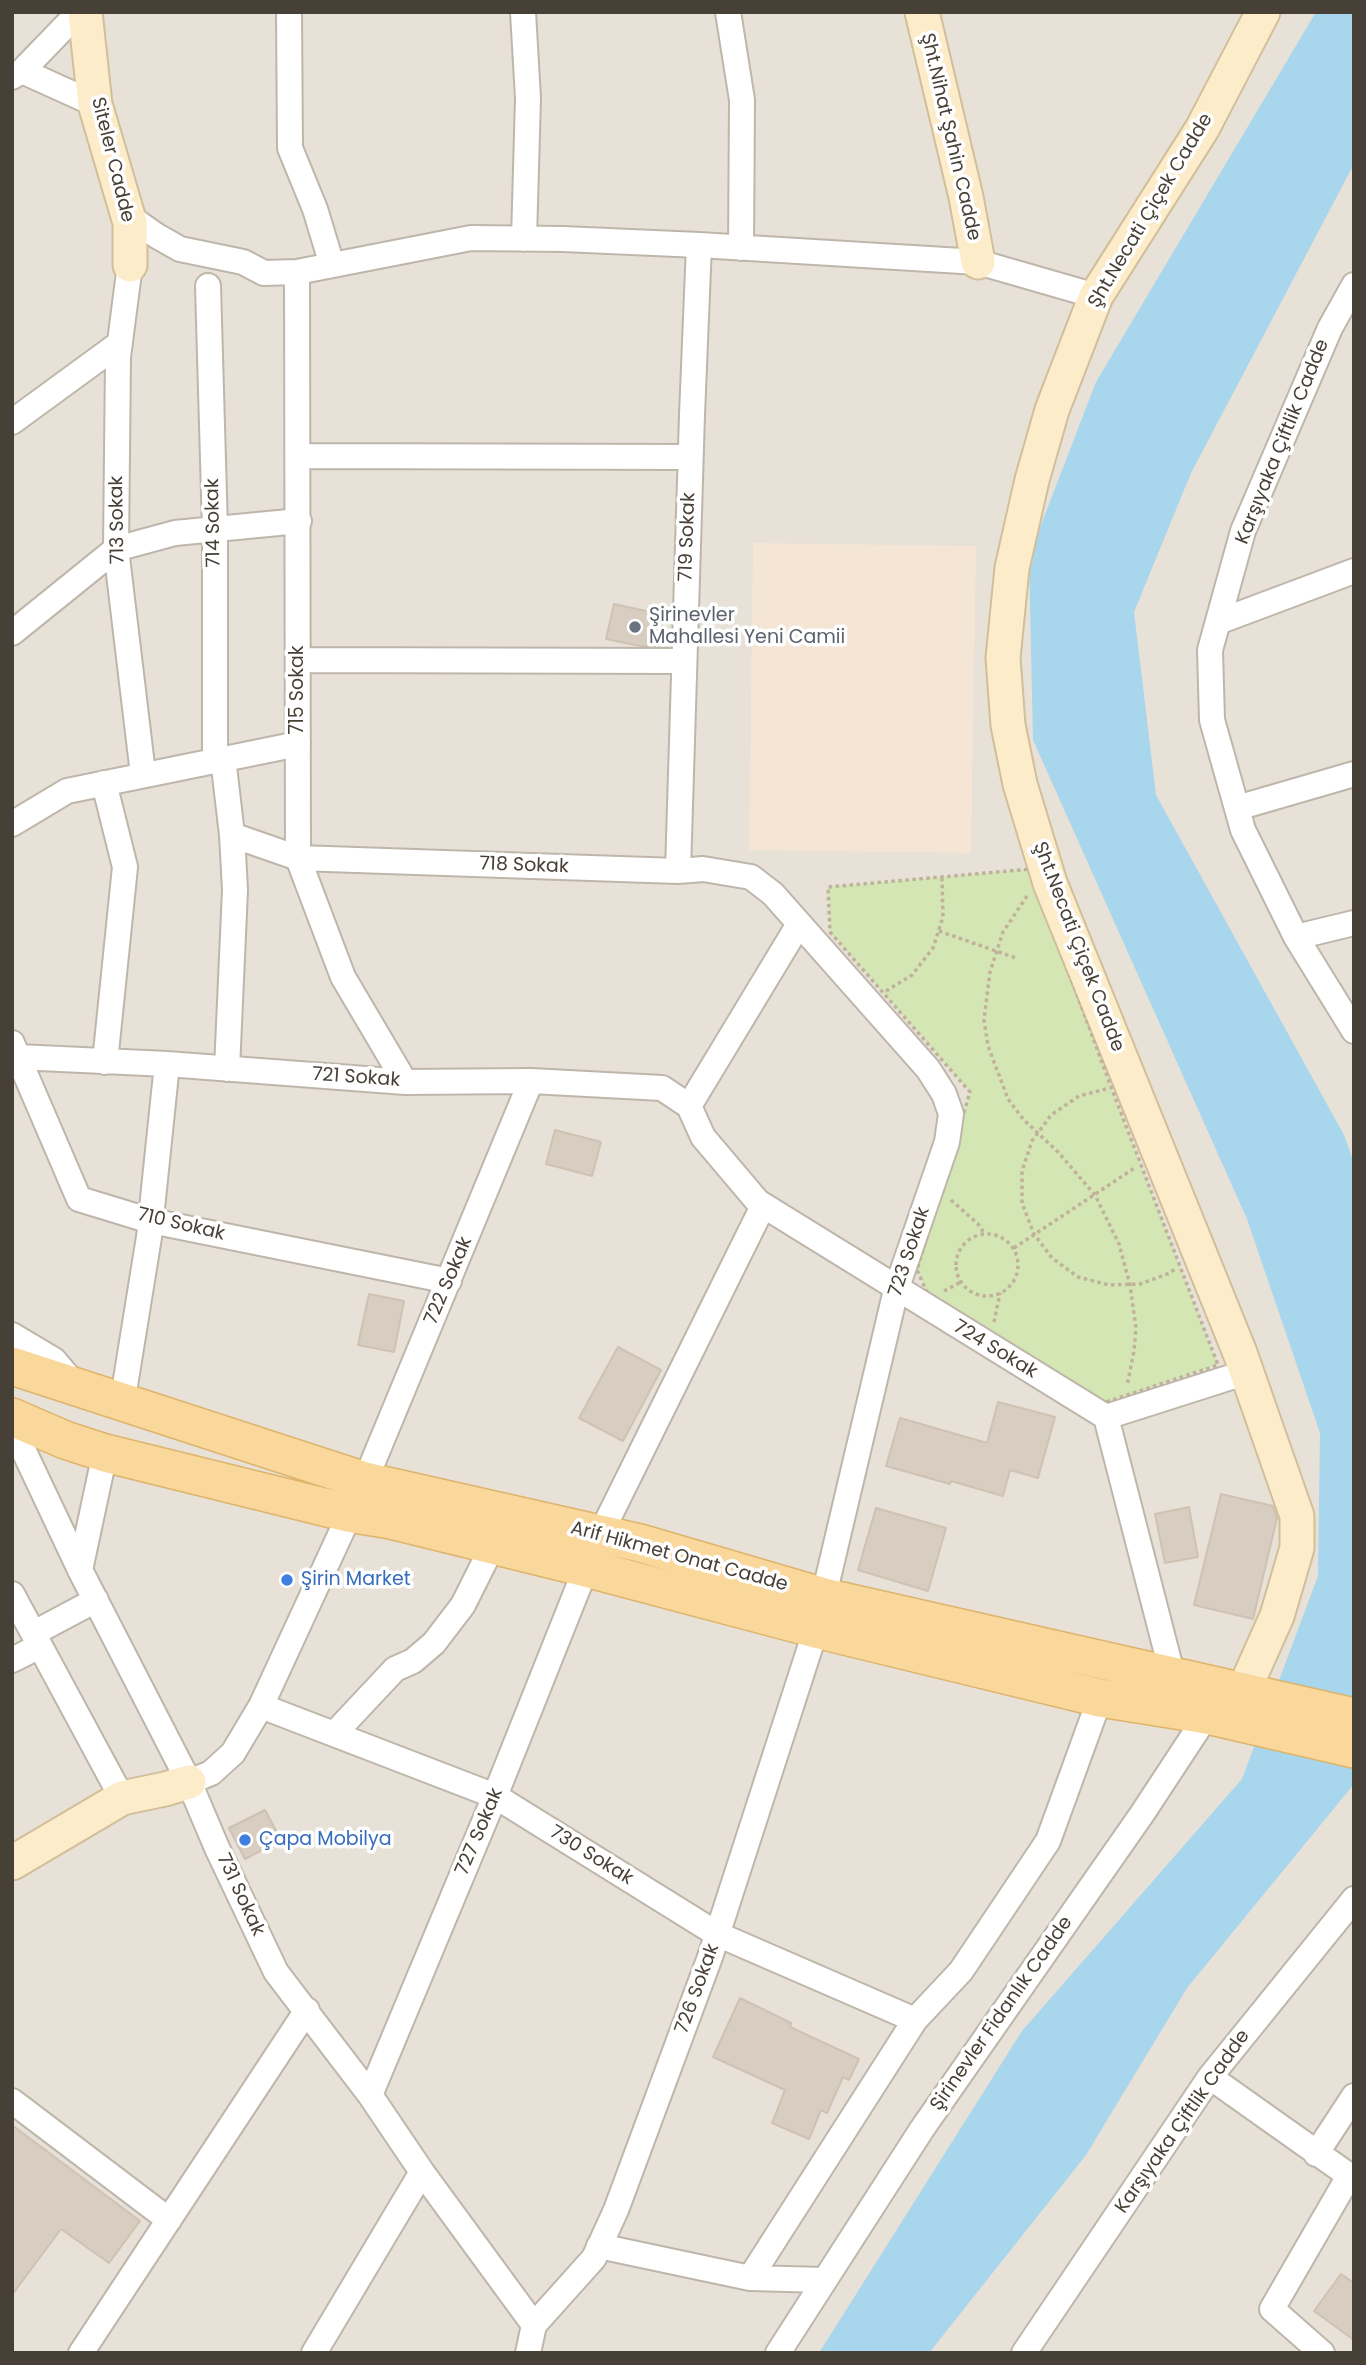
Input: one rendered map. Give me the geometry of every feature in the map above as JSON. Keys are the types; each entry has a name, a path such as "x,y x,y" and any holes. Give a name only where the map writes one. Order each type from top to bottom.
{"main road":[{"name":"Arif Hikmet Onat Cadde","path":"12,1366 365,1481 640,1543 820,1613 1100,1698 1207,1715 1253,1705 1354,1717"},
{"name":"Arif Hikmet Onat Cadde","path":"12,1416 65,1440 105,1453 586,1568 1172,1677 1253,1705 1354,1749"}],"street":[{"path":"79,12 17,74 95,104"},
{"name":"Siteler Cadde","path":"85,12 95,104 130,223 130,265"},
{"path":"289,12 290,148 315,209 332,265"},
{"path":"523,12 528,98 524,239"},
{"path":"728,12 742,100 741,248"},
{"name":"Şht.Nihat Şahin Cadde","path":"922,12 966,197 978,262"},
{"name":"Şht.Necati Çiçek Cadde","path":"1253,1705 1297,1548 1297,1516 1247,1372 1050,883 1020,785 1008,725 1003,658 1012,568 1032,481 1052,410 1096,296 1202,129 1263,12"},
{"path":"127,215 180,249 243,262 264,273 297,272 471,238 524,239 699,245 978,262 1096,296"},
{"name":"719 Sokak","path":"678,871 699,245"},
{"name":"713 Sokak","path":"130,265 120,343 116,549 143,774"},
{"name":"715 Sokak","path":"297,272 299,858 343,978 405,1082"},
{"name":"714 Sokak","path":"208,286 219,759 232,835 235,890 227,1069"},
{"name":"Karşıyaka Çiftlik Cadde","path":"1350,300 1330,328 1244,531 1210,650 1212,720 1243,830 1296,937 1354,1031"},
{"path":"12,422 120,343"},
{"path":"299,456 690,457"},
{"path":"12,633 116,549 175,533 299,521"},
{"path":"1218,622 1354,571"},
{"path":"298,660 684,661"},
{"path":"12,824 67,791 298,744"},
{"path":"1237,808 1354,774"},
{"path":"104,783 125,867 105,1062"},
{"name":"718 Sokak","path":"232,835 299,858 678,871 703,869 751,877 773,894 799,924"},
{"path":"1296,937 1354,923"},
{"path":"689,1106 799,924"},
{"name":"723 Sokak","path":"799,924 876,997 928,1069 944,1094 951,1114 935,1192 896,1290 820,1613"},
{"name":"721 Sokak","path":"15,1050 105,1062 405,1082 531,1081 662,1088 689,1106"},
{"name":"710 Sokak","path":"15,1050 79,1199 151,1221 449,1281"},
{"path":"122,1404 151,1221 167,1065"},
{"name":"722 Sokak","path":"189,1782 211,1773 233,1753 261,1706 365,1481 531,1081"},
{"name":"724 Sokak","path":"689,1106 703,1137 763,1206 1106,1417"},
{"path":"600,1535 763,1206"},
{"path":"12,1335 54,1360 78,1389"},
{"path":"1172,1677 1106,1417 1247,1372"},
{"name":"731 Sokak","path":"12,1426 80,1570 189,1782 276,1972 370,2095 422,2172 534,2325"},
{"path":"80,1570 105,1453"},
{"path":"334,1734 395,1669 413,1661 434,1643 463,1605 493,1545"},
{"name":"727 Sokak","path":"370,2095 495,1796 586,1568"},
{"path":"12,1594 122,1798"},
{"path":"12,1660 96,1600"},
{"name":"726 Sokak","path":"534,2325 594,2258 615,2210 718,1934 820,1613"},
{"path":"750,2278 915,2020 961,1971 1048,1842 1100,1698"},
{"name":"730 Sokak","path":"261,1706 495,1796 718,1934 915,2020"},
{"name":"Şirinevler Fidanlık Cadde","path":"778,2353 922,2129 1142,1814 1207,1715"},
{"path":"12,1863 122,1798 189,1782"},
{"name":"Karşıyaka Çiftlik Cadde","path":"1024,2353 1210,2077 1354,1899"},
{"path":"81,2353 307,2010"},
{"path":"1210,2077 1351,2178 1272,2309 1322,2353"},
{"path":"1316,2154 1353,2098"},
{"path":"12,2101 169,2220"},
{"path":"314,2353 422,2172"},
{"path":"599,2246 750,2278 824,2280"},
{"path":"528,2353 534,2325"}],"path":[{"path":"1031,869 1218,1365 1100,1404 930,1299 917,1269 935,1192 970,1092 876,997 830,932 828,887 942,877 1031,869"},
{"path":"876,997 912,975 933,948 943,917 942,877"},
{"path":"1037,884 1017,908 996,951 986,994 984,1020 988,1046 1008,1099 1095,1195 1119,1244 1130,1285 1136,1328 1125,1396"},
{"path":"939,930 1016,958"},
{"path":"1111,1087 1079,1096 1051,1115 1032,1141 1022,1171 1022,1203 1034,1234 1052,1258 1078,1277 1109,1285 1140,1284 1170,1273 1180,1265"},
{"path":"1013,1248 1141,1164"},
{"path":"935,1192 959,1205 984,1233"},
{"path":"984,1233 1003,1238 1013,1248 1018,1262 1017,1272 1014,1281 1000,1293 978,1295 961,1282 956,1273 955,1261 965,1242 974,1236 984,1233"},
{"path":"988,1335 993,1327 1000,1293"}],"shaded area":[{"path":"12,12 1354,12 1354,2353 12,2353"},
{"path":"753,543 976,546 971,853 749,850"}],"green space":[{"path":"1031,869 1218,1365 1100,1404 930,1299 917,1270 970,1092 830,932 828,887"}],"water":[{"path":"1316,12 1354,12 1354,164 1191,473 1134,612 1156,795 1344,1135 1354,1163 1354,1784 1187,1988 1086,2155 929,2353 819,2353 1022,2031 1242,1779 1318,1576 1320,1433 1247,1219 1033,740 1029,556 1096,382"}],"building":[{"name":"Şirinevler Mahallesi Yeni Camii","path":"614,604 664,615 658,646 640,646 606,639"},
{"path":"555,1130 601,1142 592,1176 546,1164"},
{"path":"369,1294 404,1301 394,1352 358,1345"},
{"path":"618,1347 661,1370 623,1441 579,1418"},
{"path":"998,1402 1055,1417 1038,1478 1010,1470 1003,1496 886,1466 900,1418 987,1443"},
{"path":"1221,1494 1273,1506 1277,1518 1253,1619 1194,1605"},
{"path":"1189,1507 1198,1557 1165,1563 1155,1514"},
{"path":"876,1508 946,1528 928,1591 858,1570"},
{"path":"265,1810 281,1840 245,1859 229,1828"},
{"path":"740,1998 791,2023 790,2027 859,2059 849,2080 843,2077 827,2113 821,2110 809,2139 772,2123 785,2090 713,2057"},
{"path":"12,2125 140,2221 109,2263 61,2229 12,2295"},
{"path":"1341,2274 1354,2283 1354,2340 1314,2311"}],"place":[{"name":"Şirinevler Mahallesi Yeni Camii","path":"635,627"},
{"name":"Şirin Market","path":"287,1580"},
{"name":"Çapa Mobilya","path":"245,1840"}]}
